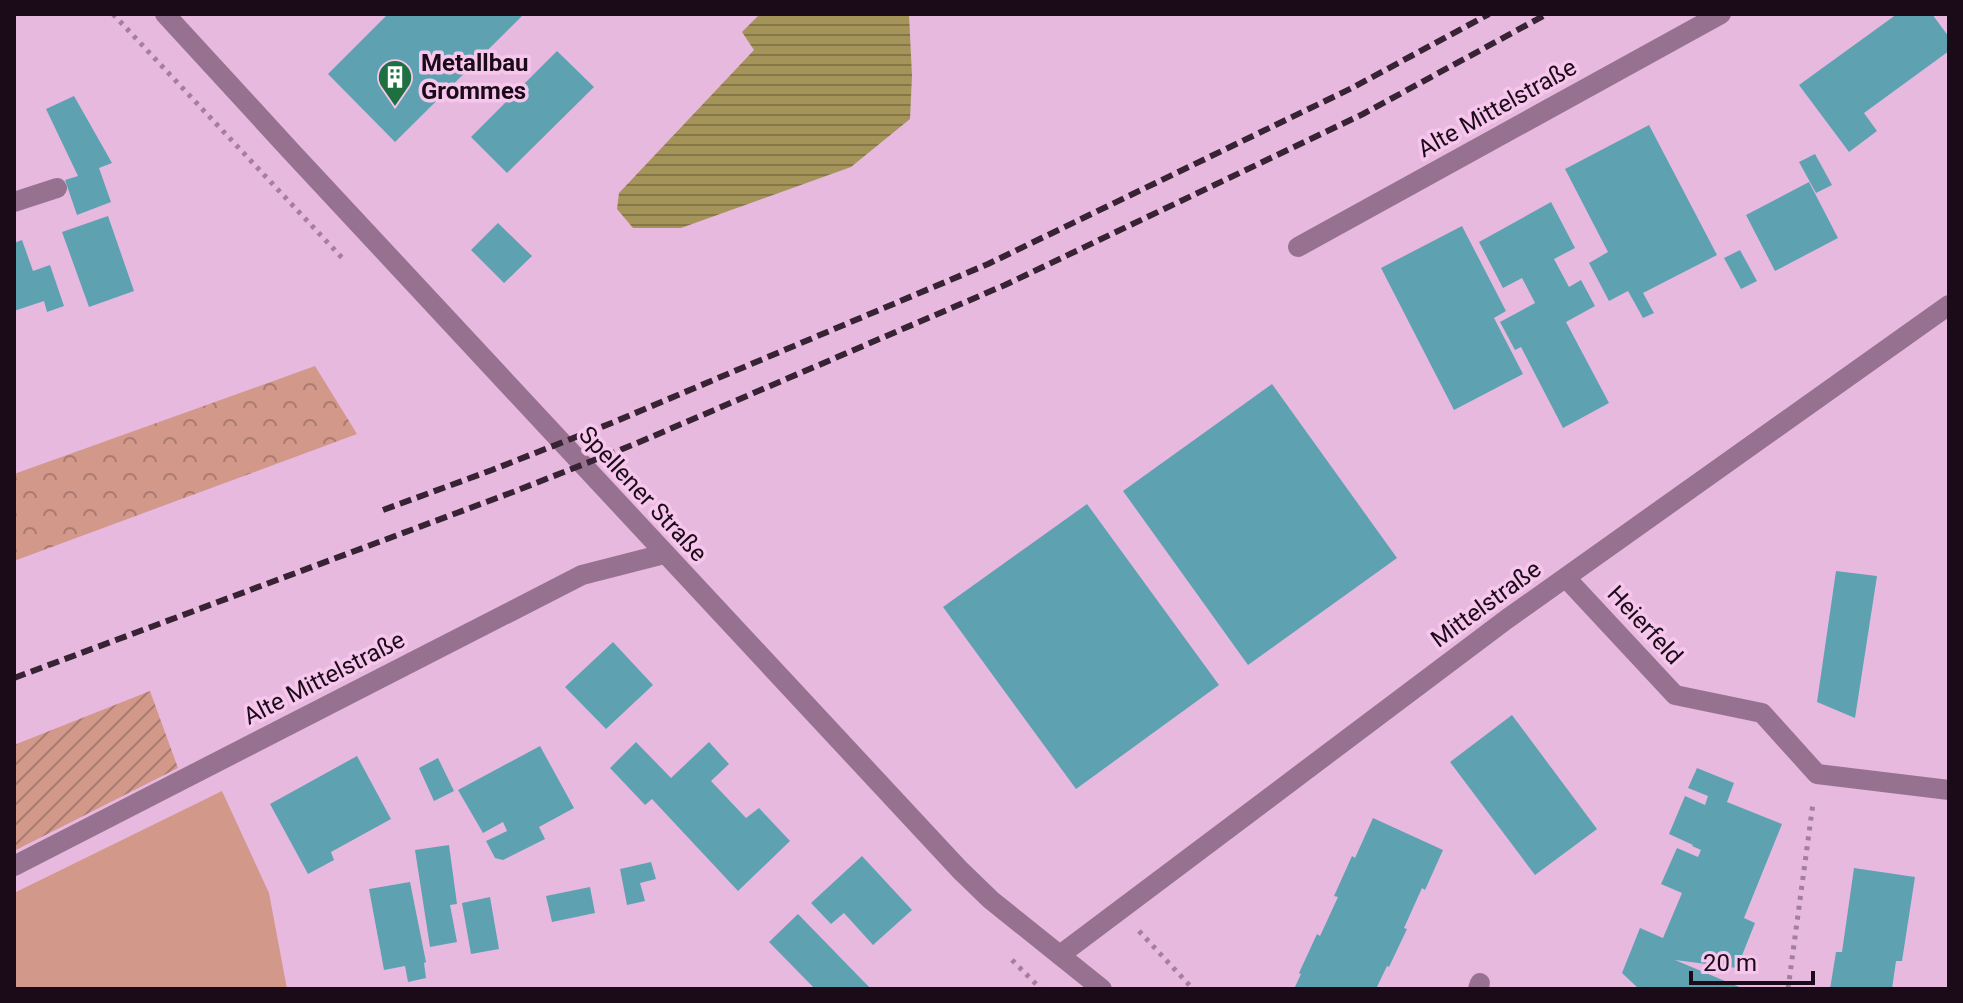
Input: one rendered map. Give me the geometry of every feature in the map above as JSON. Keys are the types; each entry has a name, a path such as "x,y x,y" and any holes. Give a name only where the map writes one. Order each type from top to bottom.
{"street":[{"name":"Spellener Straße","path":"165,14 960,870 991,900 1102,989"},
{"name":"Alte Mittelstraße","path":"1298,247 1721,14"},
{"path":"14,202 57,188"},
{"name":"Mittelstraße","path":"1060,955 1507,619 1949,305"},
{"name":"Alte Mittelstraße","path":"14,866 582,575 664,554"},
{"name":"Heierfeld","path":"1566,578 1675,695 1762,713 1817,774"},
{"path":"1817,774 1949,790"}],"path":[{"path":"1788,989 1817,774"},
{"path":"1119,910 1193,989"},
{"path":"1179,989 1186,982"}],"green space":[{"path":"315,366 357,434 14,561 14,474"},
{"path":"150,691 178,768 14,851 14,745"},
{"path":"222,791 269,893 287,989 14,989 14,893"}],"shaded area":[{"path":"760,14 909,14 912,76 910,119 851,167 681,228 633,228 617,209 619,193 754,50 742,32"}],"building":[{"name":"Metallbau Grommes","path":"388,14 524,14 395,142 328,74"},
{"path":"1897,14 1932,14 1949,37 1949,51 1864,113 1877,131 1849,152 1799,85"},
{"path":"557,51 594,87 507,173 471,137"},
{"path":"74,96 112,163 99,168 111,202 77,215 65,180 78,176 46,109"},
{"path":"1649,125 1717,255 1643,293 1654,313 1643,318 1628,291 1609,301 1589,263 1608,252 1565,169"},
{"path":"1815,154 1832,185 1816,193 1799,162"},
{"path":"1809,182 1838,238 1775,271 1746,215"},
{"path":"1551,202 1575,248 1554,259 1569,287 1581,280 1595,306 1566,322 1609,403 1563,428 1521,347 1515,350 1500,322 1535,303 1522,278 1503,288 1479,242"},
{"path":"108,216 134,291 89,307 62,232"},
{"path":"498,223 532,256 504,283 471,250"},
{"path":"1462,226 1506,311 1494,318 1523,374 1454,410 1381,268"},
{"path":"22,240 33,271 50,265 64,306 47,312 44,301 14,311 14,243"},
{"path":"1740,250 1757,281 1741,289 1724,258"},
{"path":"1272,384 1397,558 1248,665 1123,491"},
{"path":"1087,504 1219,685 1076,789 943,607"},
{"path":"1836,571 1877,576 1855,718 1817,702"},
{"path":"613,642 653,685 606,729 565,687"},
{"path":"1512,715 1597,829 1535,875 1450,762"},
{"path":"636,742 671,778 709,742 729,764 711,781 746,818 759,808 790,841 738,891 652,799 645,805 610,768"},
{"path":"540,746 574,808 539,827 545,839 503,860 495,858 486,841 507,831 503,822 483,833 458,790"},
{"path":"357,756 391,819 331,852 334,860 308,874 270,804"},
{"path":"438,758 454,791 434,801 419,768"},
{"path":"1697,768 1734,783 1727,802 1782,824 1744,918 1755,923 1737,968 1675,960 1744,989 1639,989 1622,973 1640,928 1663,938 1682,893 1661,884 1677,848 1698,857 1701,850 1669,834 1685,796 1705,805 1708,796 1688,788"},
{"path":"1373,818 1443,850 1425,890 1422,888 1404,928 1407,929 1376,989 1294,989 1317,934 1320,936 1338,897 1334,896 1352,856 1355,858"},
{"path":"449,845 457,904 450,905 457,942 430,947 415,850"},
{"path":"862,856 912,910 873,945 844,913 831,924 811,903"},
{"path":"651,862 656,879 640,883 645,901 627,905 620,869"},
{"path":"1854,868 1915,877 1902,961 1896,961 1892,989 1830,989 1836,952 1842,952"},
{"path":"410,882 426,962 426,978 408,982 405,966 384,970 369,889"},
{"path":"590,887 595,913 552,922 546,896"},
{"path":"490,897 499,949 471,954 462,903"},
{"path":"798,914 871,989 815,989 769,942"}],"railway":[{"path":"383,510 614,422 988,264 1352,88 1489,14"},
{"path":"14,678 635,444 1005,285 1363,114 1547,14"}],"place":[{"name":"Metallbau Grommes","path":"395,108"}]}
